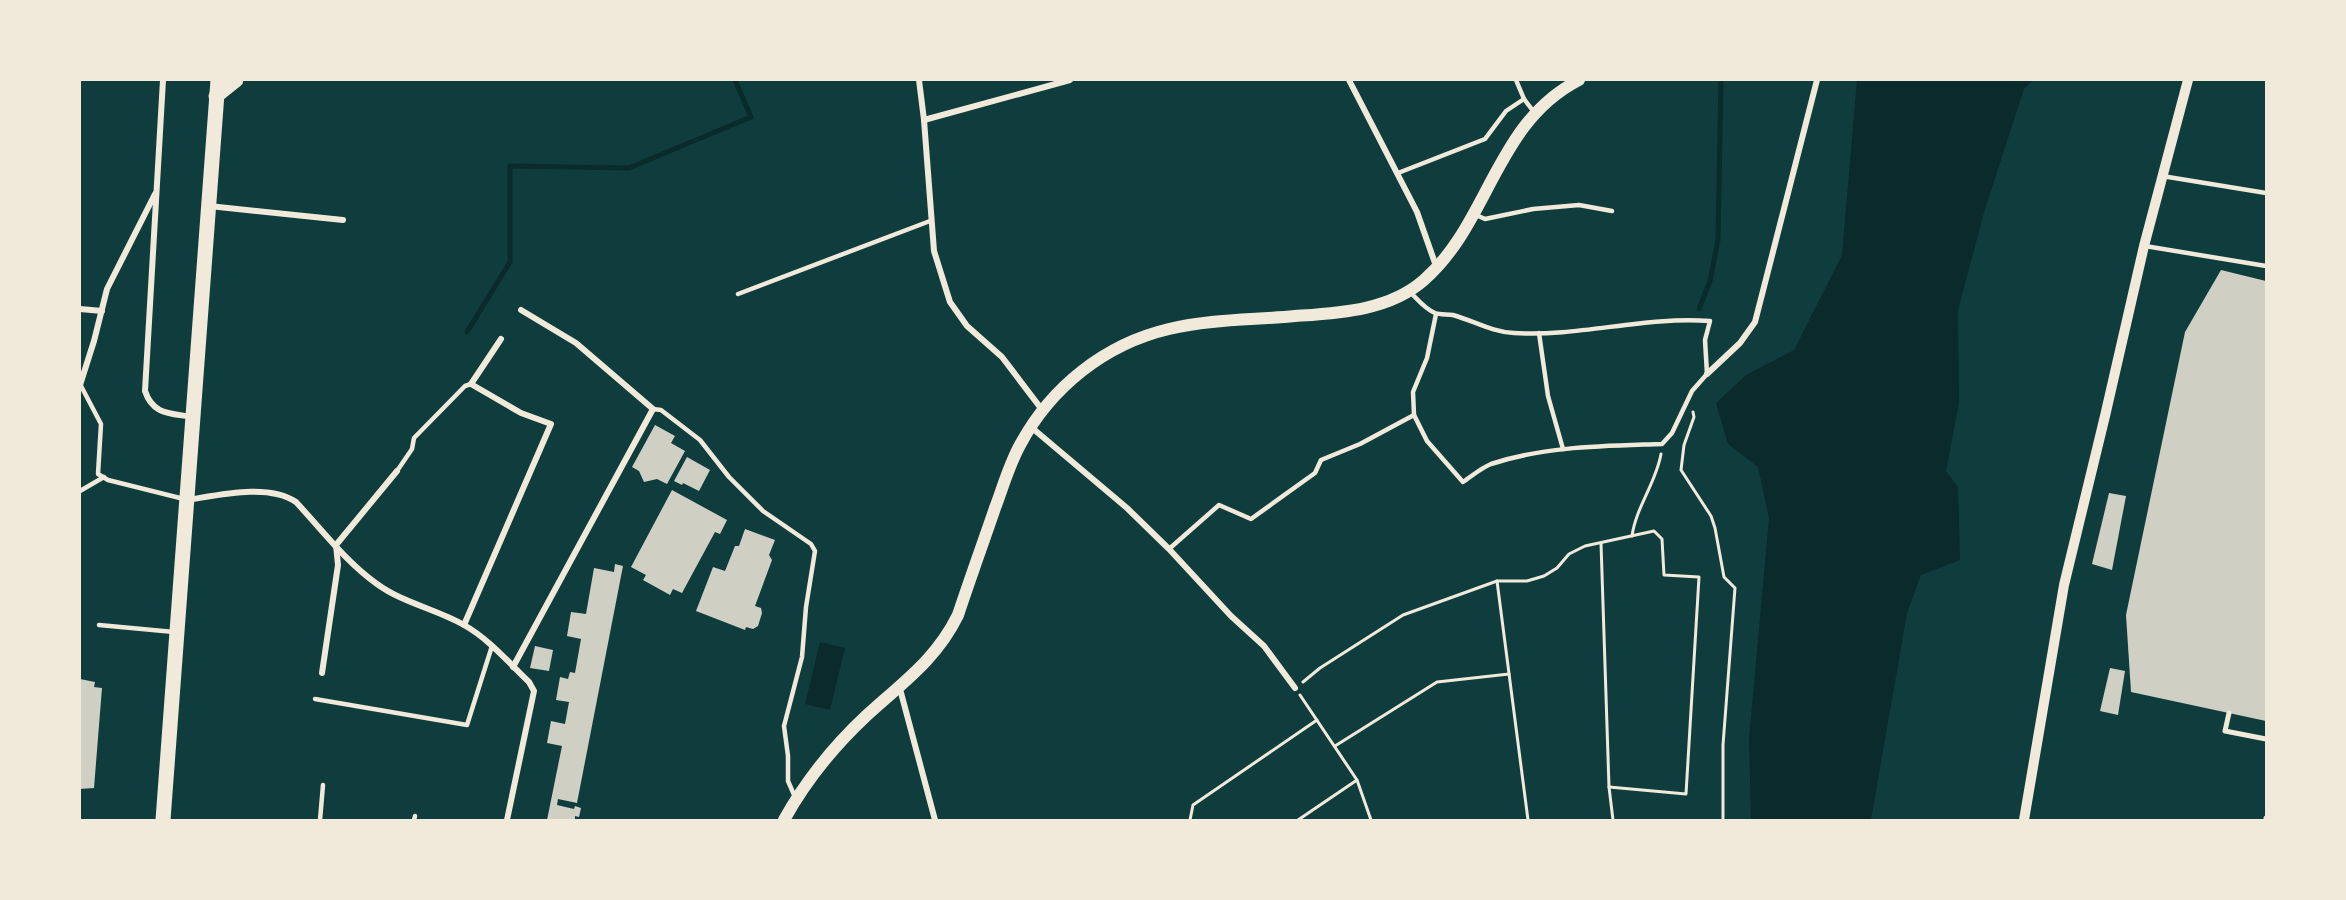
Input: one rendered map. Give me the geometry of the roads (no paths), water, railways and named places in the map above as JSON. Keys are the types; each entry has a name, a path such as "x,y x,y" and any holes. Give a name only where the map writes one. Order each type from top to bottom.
{"main road":[{"path":"163,820 218,80"},
{"path":"216,96 236,80"},
{"path":"784,820 796,800 838,744 929,659 950,631 958,615 1010,464 1031,427 1065,385 1083,369 1125,343 1146,335 1193,324 1341,313 1376,304 1409,290 1423,281 1451,248 1518,133 1534,112 1564,88 1579,80"}],"street":[{"path":"163,80 145,391 149,403 158,410 193,417"},
{"path":"919,80 934,252 950,302 967,326 1002,357 1043,411"},
{"path":"924,120 1070,80"},
{"path":"1349,80 1417,212 1436,266"},
{"path":"1707,374 1740,343 1755,322 1817,80"},
{"path":"2024,820 2064,585 2144,246 2188,80"},
{"path":"80,384 107,290 157,192"},
{"path":"208,206 343,220"},
{"path":"80,309 102,311"},
{"path":"513,667 653,409 576,343 521,310"},
{"path":"464,624 551,424 521,413 471,384 501,339"},
{"path":"1031,427 1127,508 1169,549 1231,616 1264,646 1295,688"},
{"path":"322,673 338,565 336,545 397,471"},
{"path":"186,500 244,492 286,495 296,502 355,567 378,585 418,606 464,624 492,646 529,682 534,691 507,820"},
{"path":"900,688 934,820"},
{"path":"2229,713 2225,730 2266,739"}],"lane":[{"path":"1516,80 1524,99 1534,112"},
{"path":"1398,173 1485,139 1506,111 1524,99"},
{"path":"2162,176 2266,193"},
{"path":"1473,213 1485,219 1533,208 1579,205 1612,211"},
{"path":"738,294 930,221"},
{"path":"2144,246 2266,266"},
{"path":"1409,290 1422,304 1436,314 1452,315 1495,331 1539,333 1586,331 1689,320 1710,321 1706,340 1707,374 1689,396 1672,433 1662,444 1563,449 1489,465 1464,482 1427,441 1414,415 1413,392 1427,358 1436,314"},
{"path":"1539,333 1548,396 1563,449"},
{"path":"80,384 101,424 98,474 186,500"},
{"path":"397,471 412,449 414,438 465,386 471,384"},
{"path":"653,409 661,410 700,440 729,477 763,511 811,544 815,551 806,607 802,657 784,726 788,756 788,781 796,800"},
{"path":"1169,549 1219,505 1251,519 1315,473 1322,460 1360,444 1414,415"},
{"path":"80,491 104,477"},
{"path":"99,625 177,632"},
{"path":"315,699 467,725 492,646"},
{"path":"320,820 323,785"}],"water":[{"path":"1857,80 2034,80 2024,89 1985,209 1958,310 1959,403 1946,471 1958,487 1960,560 1921,575 1907,613 1871,820 1751,820 1749,739 1769,518 1758,467 1728,444 1716,403 1746,375 1794,350 1842,255"},
{"path":"820,642 845,648 830,710 805,704"}],"waterway":[{"path":"467,332 510,262 510,166 629,168 751,117 735,80"},
{"path":"1699,309 1710,281 1718,240 1721,80"}]}
